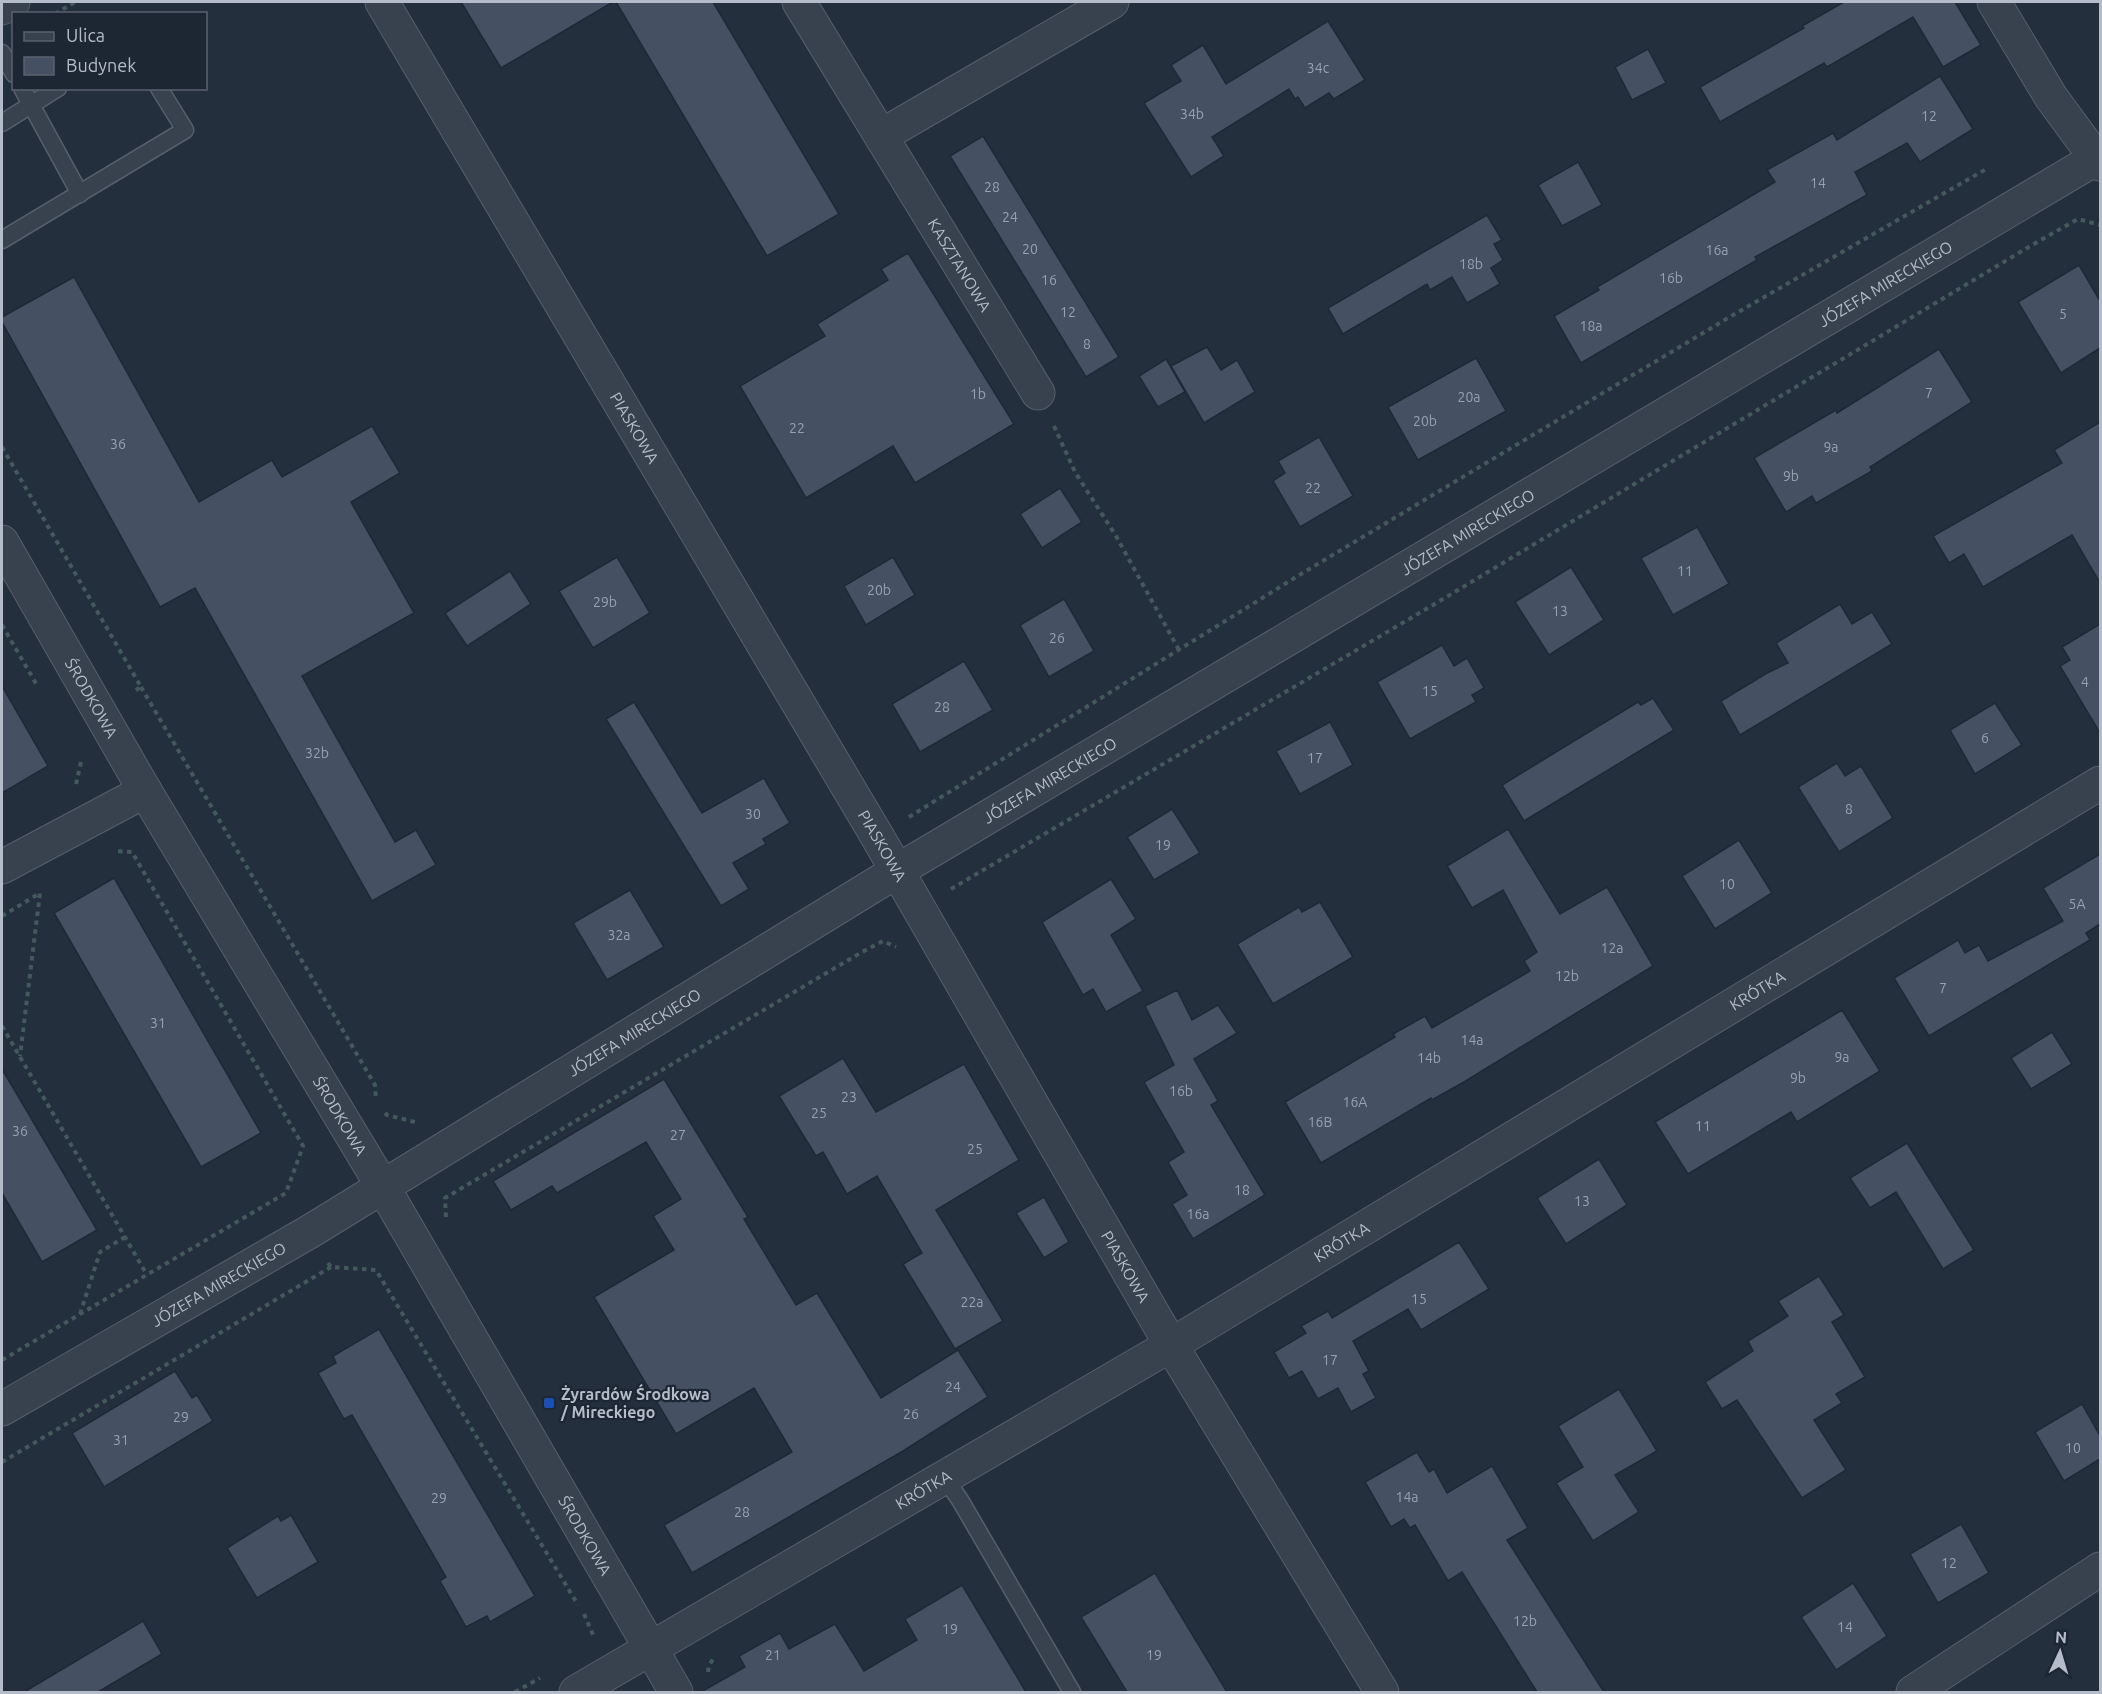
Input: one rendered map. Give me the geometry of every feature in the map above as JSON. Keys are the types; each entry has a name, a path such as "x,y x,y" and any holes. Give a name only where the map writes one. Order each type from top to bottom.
{"street":[{"path":"2,8 12,2"},
{"name":"PIASKOWA","path":"382,2 877,836 1171,1345 1382,1692"},
{"name":"KASZTANOWA","path":"799,2 1038,393"},
{"path":"881,136 1112,2"},
{"path":"1995,2 2051,97 2099,159"},
{"name":"JÓZEFA MIRECKIEGO","path":"2,1409 309,1232 897,871 2099,159"},
{"name":"ŚRODKOWA","path":"2,542 145,791 383,1187 676,1692"},
{"name":"KRÓTKA","path":"583,1688 1171,1345 2100,783"},
{"path":"2,867 145,791"},
{"path":"1913,1692 2100,1569"}],"lane":[{"path":"2,53 12,70"},
{"path":"23,90 80,194"},
{"path":"2,123 55,90"},
{"path":"2,240 184,130 160,90"},
{"path":"944,1477 960,1500 1072,1692"}],"path":[{"path":"58,12 75,2"},
{"path":"877,836 1312,568 1723,321 1988,168"},
{"path":"952,899 951,889 1433,605 2032,245 2078,219 2100,225"},
{"path":"1038,393 1076,472 1116,536 1179,650"},
{"path":"141,687 375,1085 376,1101 387,1115 415,1122 424,1117"},
{"path":"2,1360 286,1193 303,1146 132,852 112,850"},
{"path":"2,916 40,893 20,1058"},
{"path":"447,1228 445,1198 883,941 903,950"},
{"path":"2,1026 147,1275"},
{"path":"80,1315 100,1252 125,1237"},
{"path":"2,1462 331,1268"},
{"path":"376,1270 595,1636 575,1657 583,1688"}],"building":[{"path":"461,2 613,2 501,68"},
{"path":"616,2 713,2 839,214 767,256"},
{"path":"1844,2 1955,2 1981,45 1943,67 1913,17 1827,67 1824,63 1720,122 1700,87 1804,28 1802,26"},
{"path":"1328,21 1365,80 1334,99 1329,93 1305,108 1298,97 1295,99 1289,89 1212,137 1224,156 1191,177 1144,103 1181,81 1171,65 1203,45 1226,84"},
{"path":"1648,49 1666,83 1632,100 1615,67"},
{"path":"1940,76 1973,129 1920,162 1907,143 1855,172 1867,195 1755,257 1757,260 1581,363 1554,316 1599,290 1597,287 1775,182 1767,170 1833,133 1837,140"},
{"path":"983,136 1119,357 1086,377 950,156"},
{"path":"1578,162 1602,205 1562,226 1538,185"},
{"path":"1487,215 1502,240 1494,244 1503,260 1491,268 1500,284 1467,303 1452,277 1430,290 1427,284 1343,334 1328,308"},
{"path":"908,253 1014,424 915,483 893,446 806,498 740,386 825,336 817,324 888,280 881,269"},
{"path":"2079,265 2100,301 2100,348 2061,373 2018,302"},
{"path":"74,277 199,502 272,460 282,477 372,426 400,473 351,502 414,613 302,676 395,842 416,830 436,865 372,901 195,588 160,607 2,322 2,317"},
{"path":"1207,347 1221,370 1237,360 1255,392 1204,423 1171,366"},
{"path":"1939,349 1972,402 1870,467 1872,471 1816,503 1812,496 1786,512 1754,458 1836,410 1837,413"},
{"path":"1476,358 1506,411 1418,460 1388,407"},
{"path":"1166,359 1185,392 1158,407 1139,376"},
{"path":"2100,422 2100,583 2072,535 1983,587 1964,554 1949,563 1933,536 2062,463 2054,450"},
{"path":"1319,437 1353,496 1300,527 1273,481 1285,473 1278,461"},
{"path":"1060,488 1082,522 1042,548 1020,514"},
{"path":"1697,527 1729,584 1673,615 1641,558"},
{"path":"617,557 650,613 593,648 559,591"},
{"path":"893,557 915,595 866,625 844,586"},
{"path":"1571,567 1604,620 1549,655 1515,602"},
{"path":"510,571 531,604 467,646 445,613"},
{"path":"1064,599 1094,651 1049,677 1020,625"},
{"path":"1840,604 1852,624 1872,612 1892,644 1740,735 1721,701 1788,663 1776,643"},
{"path":"2100,624 2100,733 2060,666 2070,660 2062,647"},
{"path":"1442,645 1454,666 1467,658 1484,688 1472,695 1476,702 1410,739 1377,682"},
{"path":"964,661 993,710 920,752 892,704"},
{"path":"2,686 48,766 2,793"},
{"path":"1653,698 1674,730 1524,821 1502,785 1638,702 1641,705"},
{"path":"634,702 702,813 764,778 790,823 763,839 766,844 733,863 749,889 721,906 606,719"},
{"path":"1995,703 2022,745 1975,774 1950,730"},
{"path":"1330,722 1353,765 1300,794 1276,751"},
{"path":"1837,763 1845,776 1861,766 1893,818 1839,852 1798,787"},
{"path":"1172,809 1200,853 1154,880 1127,837"},
{"path":"1508,829 1560,914 1607,887 1653,966 1464,1082 1432,1100 1431,1098 1321,1163 1285,1102 1395,1037 1393,1034 1425,1016 1432,1028 1530,971 1524,961 1537,952 1503,890 1472,908 1447,866"},
{"path":"1739,840 1772,893 1715,929 1682,876"},
{"path":"2100,854 2100,924 2086,933 2090,940 1929,1036 1894,978 1958,940 1965,953 1979,945 1988,961 2063,921 2043,888"},
{"path":"114,878 261,1133 201,1167 54,913"},
{"path":"1111,879 1136,919 1111,935 1143,991 1106,1012 1093,989 1083,995 1042,922"},
{"path":"630,890 664,947 607,980 573,923"},
{"path":"1320,902 1353,957 1273,1004 1237,944 1299,907 1302,912"},
{"path":"1177,990 1192,1020 1218,1005 1237,1033 1194,1059 1218,1101 1211,1105 1265,1195 1193,1239 1172,1204 1187,1195 1168,1162 1184,1152 1144,1082 1174,1065 1145,1006"},
{"path":"1842,1010 1880,1071 1797,1122 1791,1112 1688,1174 1655,1122"},
{"path":"2052,1032 2072,1064 2031,1089 2011,1058"},
{"path":"843,1058 876,1112 964,1064 1019,1160 936,1210 1003,1321 955,1349 903,1264 922,1253 877,1176 847,1194 823,1152 816,1156 779,1096"},
{"path":"2,1069 97,1230 42,1262 2,1193"},
{"path":"664,1079 748,1217 744,1219 796,1305 817,1293 881,1398 958,1350 988,1397 903,1451 692,1573 664,1525 792,1452 754,1388 676,1434 594,1297 674,1250 653,1216 681,1199 646,1142 557,1193 552,1186 511,1210 493,1181"},
{"path":"1907,1143 1974,1250 1943,1269 1896,1192 1870,1208 1850,1178"},
{"path":"1599,1159 1627,1205 1566,1244 1537,1198"},
{"path":"1044,1197 1069,1242 1044,1258 1016,1213"},
{"path":"1459,1242 1489,1289 1421,1330 1408,1309 1353,1341 1369,1371 1363,1374 1376,1398 1351,1412 1338,1388 1318,1399 1302,1371 1289,1378 1274,1352 1306,1333 1301,1326 1328,1311 1332,1318"},
{"path":"1819,1276 1844,1315 1832,1322 1865,1377 1836,1394 1842,1403 1814,1420 1846,1470 1802,1498 1737,1400 1722,1409 1705,1382 1753,1351 1748,1341 1788,1316 1778,1301"},
{"path":"379,1329 535,1596 490,1622 487,1616 466,1627 440,1581 446,1577 352,1415 344,1419 318,1373 336,1363 333,1356"},
{"path":"175,1371 192,1398 197,1395 213,1421 104,1487 72,1433"},
{"path":"1619,1389 1657,1451 1615,1475 1639,1512 1593,1541 1556,1483 1583,1467 1558,1426"},
{"path":"2082,1404 2100,1436 2100,1459 2064,1481 2035,1432"},
{"path":"1417,1452 1429,1472 1434,1469 1447,1493 1492,1466 1528,1528 1507,1540 1604,1692 1537,1692 1462,1572 1448,1581 1415,1525 1410,1528 1404,1519 1391,1527 1365,1482"},
{"path":"291,1515 318,1562 257,1598 227,1548 278,1516 281,1521"},
{"path":"1961,1524 1989,1573 1938,1603 1910,1554"},
{"path":"1155,1573 1227,1692 1127,1692 1081,1617"},
{"path":"1853,1583 1887,1636 1836,1670 1801,1617"},
{"path":"962,1585 1026,1692 701,1692 745,1667 739,1656 780,1633 789,1649 835,1624 864,1671 917,1640 905,1619"},
{"path":"143,1621 162,1654 98,1692 24,1692"}],"place":[{"name":"Żyrardów Środkowa / Mireckiego","path":"549,1403"}]}
